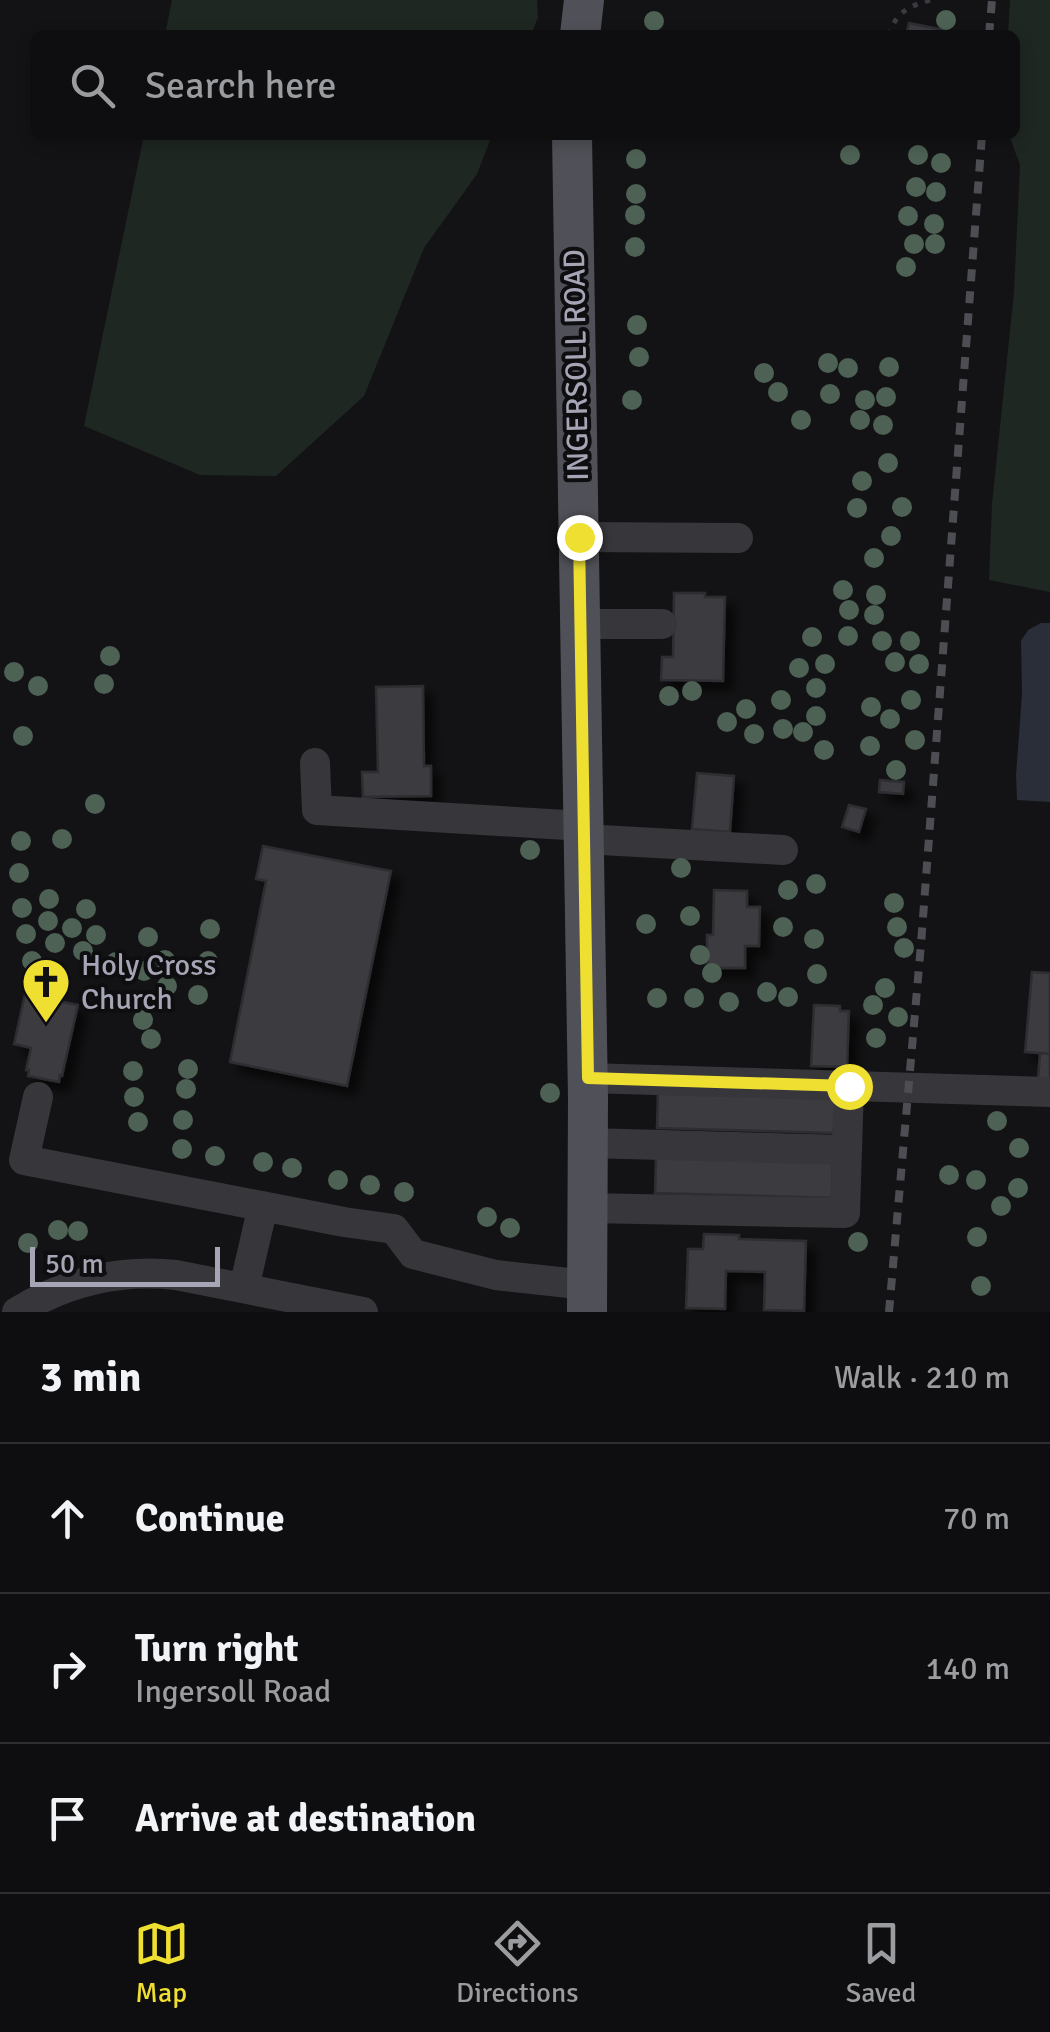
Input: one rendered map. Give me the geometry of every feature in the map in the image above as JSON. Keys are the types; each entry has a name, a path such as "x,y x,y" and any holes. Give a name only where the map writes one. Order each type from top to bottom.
{"main road":[{"path":"581,30 584,0"},
{"name":"INGERSOLL ROAD","path":"572,140 588,1078 588,1298"}],"street":[{"path":"579,537 738,538"},
{"path":"580,624 662,624"},
{"path":"316,762 318,810 784,850"},
{"path":"588,1078 1050,1092"},
{"path":"588,1208 845,1213 849,1086"},
{"path":"38,1097 24,1160 394,1229 413,1254 588,1298"},
{"path":"588,1143 846,1150"},
{"path":"244,1288 263,1206"},
{"path":"17,1312 64,1288 120,1274 146,1272 363,1312"}],"path":[{"path":"890,30 892,22 905,9 930,0"}],"shaded area":[{"path":"172,0 537,0 538,17 533,30 166,30"},
{"path":"1010,0 1050,0 1050,592 989,580 992,504 1014,292 1020,165 1011,140 1020,140 1020,30 1008,30"},
{"path":"143,140 490,140 477,174 424,248 364,396 276,476 200,475 84,426"},
{"path":"1050,623 1050,802 1017,800 1021,641 1028,630"}],"building":[{"path":"909,23 944,30 907,30"},
{"path":"674,593 725,597 723,681 661,680 662,657 673,657"},
{"path":"423,686 424,766 431,766 431,796 363,797 362,772 378,772 376,687"},
{"path":"697,773 734,776 730,832 692,829"},
{"path":"880,780 904,782 903,794 879,792"},
{"path":"849,805 866,809 859,832 842,827"},
{"path":"263,846 391,871 347,1086 230,1062 266,881 256,879"},
{"path":"714,890 747,891 747,907 760,907 759,946 745,946 745,968 707,968 707,935 713,935"},
{"path":"1032,972 1050,973 1050,1054 1025,1052"},
{"name":"Holy Cross Church","path":"25,994 78,1005 59,1082 28,1076 31,1048 14,1044"},
{"path":"814,1005 840,1006 840,1011 849,1011 847,1067 811,1066"},
{"path":"1040,1053 1050,1054 1050,1080 1038,1079"},
{"path":"658,1091 836,1096 834,1133 657,1128"},
{"path":"656,1157 833,1162 832,1198 655,1193"},
{"path":"704,1234 806,1241 804,1311 764,1310 765,1272 726,1271 725,1309 686,1308 688,1249 703,1249"}],"railway":[{"path":"989,30 992,0"},
{"path":"889,1312 982,140"}],"place":[{"name":"Holy Cross Church","path":"46,1024"}],"route":[{"path":"579,537 588,1078 849,1086"}]}
